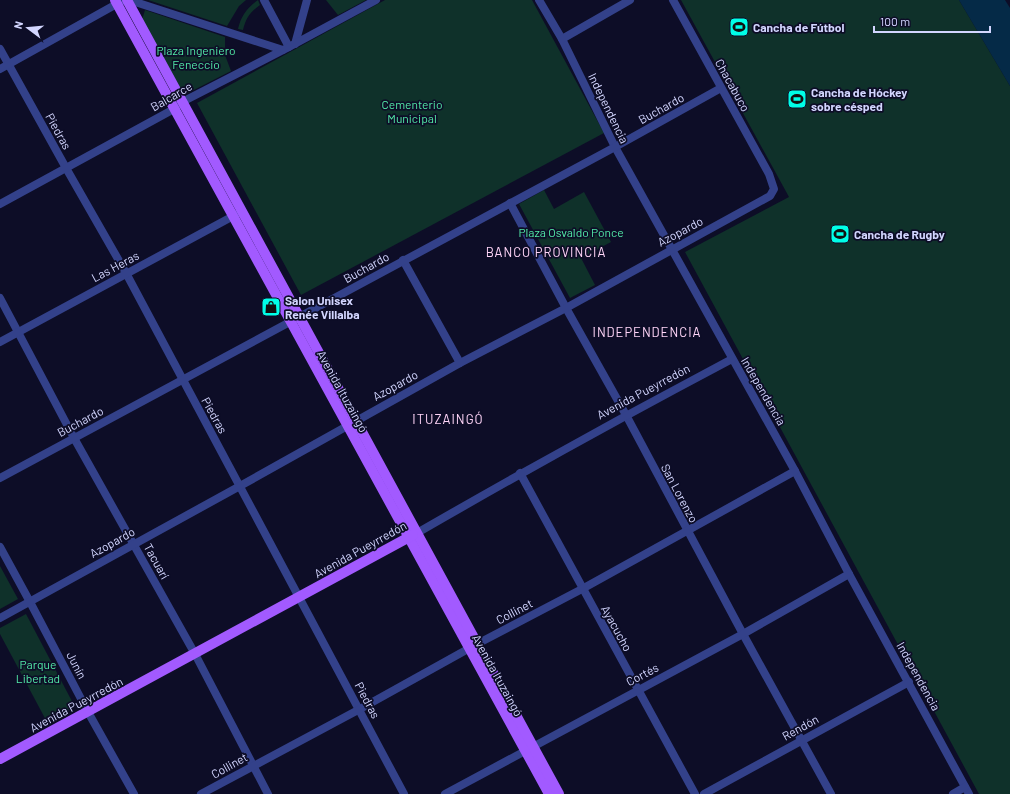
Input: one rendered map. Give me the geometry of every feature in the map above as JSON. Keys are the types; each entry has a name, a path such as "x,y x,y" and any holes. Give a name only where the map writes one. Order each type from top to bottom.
{"main road":[{"name":"Avenida Ituzaingó","path":"122,1 182,102 237,214"},
{"name":"Avenida Ituzaingó","path":"122,1 174,109 237,214 529,748 559,794"},
{"name":"Avenida Pueyrredón","path":"0,759 412,535"},
{"name":"Avenida Ituzaingó","path":"529,748 548,794"}],"street":[{"path":"264,0 289,47"},
{"path":"289,47 307,0"},
{"name":"Balcarce","path":"0,204 174,109 182,102 376,0"},
{"name":"Independencia","path":"540,0 562,39 615,147 795,471 849,574 967,791"},
{"path":"562,39 630,0"},
{"name":"Chacabuco","path":"673,0 772,182"},
{"path":"0,69 122,1 289,47"},
{"name":"Piedras","path":"0,49 126,273 404,794"},
{"name":"Buchardo","path":"0,478 615,147 721,88"},
{"name":"Azopardo","path":"0,618 460,363 566,308 770,196 774,189 772,182"},
{"name":"San Lorenzo","path":"510,203 830,794"},
{"name":"Las Heras","path":"0,342 237,214"},
{"path":"404,260 460,363"},
{"name":"Tacuarí","path":"0,298 74,438 195,654 252,766 268,794"},
{"name":"Avenida Pueyrredón","path":"412,535 626,415 732,359"},
{"name":"Collinet","path":"201,794 360,709 473,646 582,589 795,471"},
{"name":"Ayacucho","path":"520,474 695,794"},
{"name":"Junín","path":"0,547 88,712 134,794"},
{"name":"Cortés","path":"445,794 743,634 849,574"},
{"name":"Rendón","path":"704,794 908,682"},
{"path":"953,794 967,791"}],"green space":[{"name":"Plaza Ingeniero Feneccio","path":"148,0 246,0 239,6 227,26"},
{"name":"Plaza Ingeniero Feneccio","path":"258,0 260,5 249,16 243,30 238,29 245,13"},
{"path":"326,0 366,0 338,15"},
{"name":"Cementerio Municipal","path":"385,0 532,0 604,133 301,295 197,103"},
{"path":"681,0 959,0 1010,86 1010,794 979,794 685,252 789,197"},
{"name":"Plaza Ingeniero Feneccio","path":"145,10 225,37 225,55 231,71 184,95 142,20"},
{"name":"Plaza Osvaldo Ponce","path":"544,190 554,209 584,192 611,242 581,258 595,285 570,298 519,204"},
{"path":"0,566 18,599 0,609"},
{"name":"Parque Libertad","path":"26,614 75,707 47,722 0,634 0,628"}],"water":[{"path":"959,0 1005,0 1010,8 1010,86"}],"place":[{"name":"Cancha de Fútbol","path":"739,27"},
{"name":"Cancha de Hóckey sobre césped","path":"797,99"},
{"name":"Cancha de Rugby","path":"840,234"},
{"name":"Salon Unisex Renée Villalba","path":"271,307"}],"district":[{"name":"BANCO PROVINCIA","path":"546,252"},
{"name":"INDEPENDENCIA","path":"647,332"},
{"name":"ITUZAINGÓ","path":"448,419"}]}
